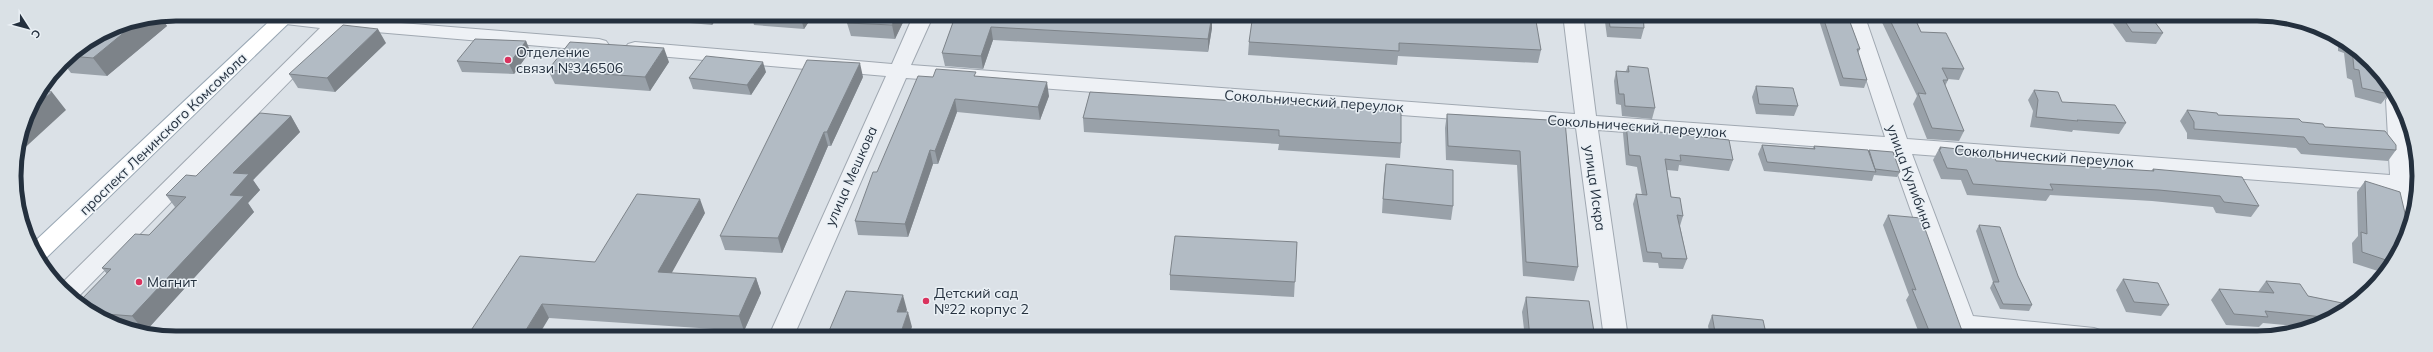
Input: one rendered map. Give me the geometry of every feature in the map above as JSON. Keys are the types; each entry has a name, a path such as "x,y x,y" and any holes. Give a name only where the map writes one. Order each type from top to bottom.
{"main road":[{"name":"проспект Ленинского Комсомола","path":"40,250 281,21"}],"street":[{"path":"70,290 338,21"},
{"name":"Сокольнический переулок","path":"373,21 898,70 2401,183"},
{"name":"улица Мешкова","path":"783,331 921,21"},
{"name":"улица Искра","path":"1574,21 1586,122 1615,331"},
{"name":"улица Кулибина","path":"1856,21 1898,145 1967,331"},
{"path":"2396,108 2401,183 2407,218"}],"building":[{"path":"848,21 894,21 892,25 847,23"},
{"path":"953,21 1211,21 1208,39 991,27 981,56 942,53"},
{"path":"1252,21 1536,21 1541,50 1399,43 1399,51 1249,42"},
{"path":"1609,21 1644,21 1644,28 1610,27"},
{"path":"1824,21 1850,21 1860,49 1857,49 1867,80 1843,78"},
{"path":"1890,21 1916,21 1921,32 1946,33 1964,69 1942,68 1948,80 1943,80 1964,131 1932,128 1918,93 1926,94"},
{"path":"2125,21 2154,21 2163,33 2132,32"},
{"path":"343,25 378,29 327,78 289,74"},
{"path":"130,28 93,58 77,57 107,37"},
{"path":"475,39 526,41 509,64 457,61"},
{"path":"570,42 664,48 645,77 548,70"},
{"path":"2353,54 2367,66 2388,94 2362,88 2359,70 2354,69"},
{"path":"706,56 763,62 747,85 689,78"},
{"path":"807,60 860,63 827,132 824,132 778,238 720,236"},
{"path":"1628,66 1648,68 1655,108 1625,106 1624,94 1619,94 1616,71 1629,72"},
{"path":"936,69 976,72 974,76 1047,82 1038,107 955,99 935,151 930,150 905,224 855,221 873,172 877,172 918,76 933,77"},
{"path":"1756,86 1793,88 1798,106 1759,104"},
{"path":"2034,90 2058,92 2062,102 2115,105 2126,123 2036,117 2038,100"},
{"path":"46,91 52,92 39,103"},
{"path":"1090,92 1401,111 1401,143 1279,136 1279,130 1083,118"},
{"path":"2187,110 2217,113 2218,115 2299,119 2302,122 2323,124 2325,127 2385,131 2396,145 2396,150 2309,144 2304,137 2194,129 2194,122"},
{"path":"260,113 291,116 233,173 249,174 230,195 244,196 132,316 105,314 82,299 111,269 102,268 135,234 149,235 186,197 166,195 186,175 196,176"},
{"path":"1447,114 1565,121 1578,267 1526,262 1520,151 1448,146"},
{"path":"1626,123 1658,126 1659,132 1729,140 1733,160 1680,155 1681,161 1665,159 1671,197 1680,198 1683,216 1677,215 1687,259 1662,258 1661,253 1647,252 1636,194 1647,195 1640,156 1629,155"},
{"path":"1762,145 1815,149 1814,146 1868,150 1876,172 1767,162"},
{"path":"1940,147 1993,153 1996,161 2154,171 2153,169 2242,177 2259,206 2224,202 2220,196 2159,190 2050,184 2053,190 1973,184 1967,170 1947,168 1939,149 1941,149"},
{"path":"1869,150 1893,152 1900,172 1875,169"},
{"path":"1386,164 1453,170 1453,206 1383,199"},
{"path":"2365,181 2400,192 2406,219 2396,245 2387,260 2362,252 2361,232 2367,234"},
{"path":"637,194 700,199 658,272 756,278 739,316 542,304 525,331 471,331 520,256 595,262"},
{"path":"1888,215 1921,218 1962,331 1929,331 1912,289 1916,290"},
{"path":"1979,225 2000,227 2018,276 2032,305 2003,304 1993,282 1999,282"},
{"path":"1175,236 1297,242 1295,282 1170,275"},
{"path":"2123,279 2158,283 2169,305 2134,302"},
{"path":"2266,281 2300,284 2308,296 2345,304 2321,317 2265,311 2268,317 2234,314 2219,289 2274,293"},
{"path":"846,291 903,295 897,312 908,312 901,331 829,331"},
{"path":"1526,297 1589,301 1594,331 1529,331"},
{"path":"1712,315 1763,320 1765,331 1715,331"}],"place":[{"name":"Отделение связи №346506","path":"508,60"},
{"name":"Магнит","path":"139,282"},
{"name":"Детский сад №22 корпус 2","path":"926,301"}]}
